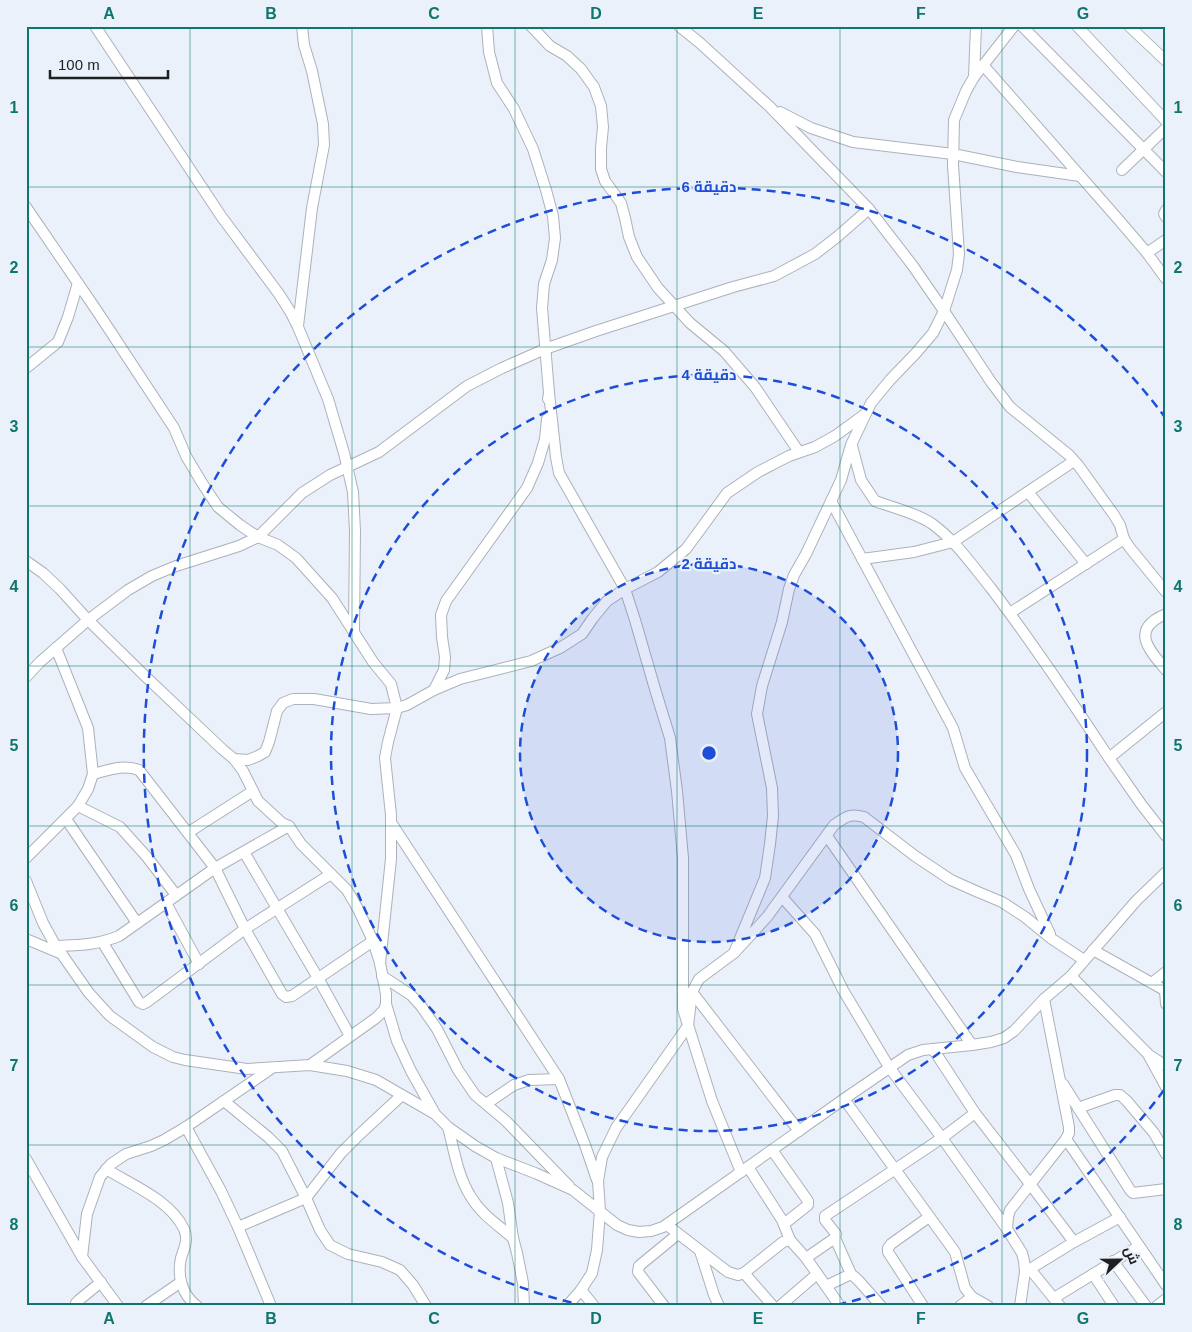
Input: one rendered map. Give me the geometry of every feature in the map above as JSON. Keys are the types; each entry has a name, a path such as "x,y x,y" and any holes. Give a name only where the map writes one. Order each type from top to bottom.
{"street":[{"path":"94,26 221,216 291,313 298,327 328,399 353,492 355,531 354,631"},
{"path":"298,327 312,208 324,145 323,124 312,71 304,45 302,26"},
{"path":"487,26 489,52 497,82 514,109 533,149 553,216 555,238 552,260 544,284 542,308 549,393 556,457 560,473 625,589 636,620 670,738 683,858 683,1009 712,1101 745,1170 784,1224 790,1240 806,1258 840,1306"},
{"path":"531,26 550,46 567,56 581,69 594,87 601,106 603,127 601,169 605,181 621,203 629,237 637,257 658,288 675,307 690,323 724,351 755,387 800,452"},
{"path":"679,26 770,107 869,209 913,266 1010,408 1074,460 1114,515 1130,548 1166,592"},
{"path":"974,77 976,26"},
{"path":"734,953 765,878 773,816 772,788 757,714 762,686 782,622 789,589 794,575 841,480 851,445 871,403 932,333 944,310 957,270 959,254 953,154 954,120 974,77 1014,26"},
{"path":"1022,26 1166,172"},
{"path":"1077,26 1166,121"},
{"path":"1129,26 1166,61"},
{"path":"983,66 1147,253 1166,279"},
{"path":"770,107 811,128 853,142 953,154 1017,167 1080,176"},
{"path":"1122,170 1166,128"},
{"path":"26,207 174,428 186,456 218,507 258,537 278,545 296,558 332,598 373,662 391,684 397,708 385,758 391,823 391,859 380,963"},
{"path":"26,677 40,662 88,620 128,590 152,576 176,566 239,546 258,537 302,493 330,475 379,452 467,386 546,349 732,287 774,276 793,267 822,248 869,209"},
{"path":"1166,210 1164,214 1166,217"},
{"path":"1147,253 1166,240"},
{"path":"26,368 58,342 68,318 78,283"},
{"path":"434,690 444,670 445,657 441,616 446,600 528,488 545,439 549,393"},
{"path":"234,759 248,760 265,752 277,711 283,703 293,699 314,700 371,709 397,708 460,679 531,661 560,648 582,634 607,600 658,572 686,549 727,493 758,472 835,436 866,414"},
{"path":"851,445 862,480 875,501 904,509 930,522 946,535 966,557 1010,613 1063,686 1109,758 1166,836"},
{"path":"862,559 914,552 953,542 1074,460"},
{"path":"1028,492 1086,564"},
{"path":"831,501 953,728 965,768 1016,855 1028,889 1052,939"},
{"path":"1010,613 1124,539"},
{"path":"26,561 43,573 60,589 88,620 164,695 234,759 243,771 258,801 282,823 288,826 301,844 347,890 373,941 380,963 386,1004 397,1042 435,1114"},
{"path":"1166,614 1158,617 1147,626 1144,634 1145,641 1166,670"},
{"path":"26,858 78,806 88,789 93,774 88,728 56,648"},
{"path":"1109,758 1166,712"},
{"path":"93,774 122,767 139,770 215,868 245,929 282,994 286,997 292,996 373,941"},
{"path":"188,832 253,791"},
{"path":"78,806 120,827 147,857 176,895"},
{"path":"567,1306 592,1273 597,1250 600,1211 598,1181 602,1157 616,1128 688,1026 692,992 700,979 734,953 767,917 834,825 846,817 856,814 864,817 915,856 951,880 1002,902 1084,960"},
{"path":"66,819 137,923"},
{"path":"391,823 559,1079 598,1181"},
{"path":"26,939 59,950 103,943 119,936 215,868 288,826"},
{"path":"827,836 972,1046"},
{"path":"244,852 350,1036"},
{"path":"382,976 411,995 421,1006 437,1029 458,1070 475,1095 506,1121 573,1190 617,1225 639,1232 651,1231 667,1225 908,1055 924,1050 972,1046 1004,1038 1014,1031 1044,999 1071,976 1166,872"},
{"path":"103,943 139,1002 143,1004 200,964 245,929 330,874"},
{"path":"26,881 43,923 89,993 110,1016 153,1047 173,1057 185,1060 248,1069 310,1065 347,1071 376,1080 435,1114 448,1127 496,1158 573,1190"},
{"path":"782,897 815,934 843,990 889,1067 1007,1229 1022,1252 1028,1271 1057,1302 1092,1274 1139,1246"},
{"path":"166,903 200,964"},
{"path":"1093,950 1165,990 1166,1004"},
{"path":"1153,982 1166,972"},
{"path":"1071,976 1117,1025 1149,1055 1166,1066"},
{"path":"692,992 799,1131"},
{"path":"1007,1229 1010,1210 1069,1133 1044,999"},
{"path":"310,1065 376,1018 384,1010 386,1004"},
{"path":"933,1049 975,1113 1074,1242"},
{"path":"1149,1055 1166,1087"},
{"path":"82,1257 87,1214 100,1177 111,1164 126,1154 151,1146 186,1127 272,1068"},
{"path":"486,1104 514,1085 529,1080 559,1079"},
{"path":"1060,1079 1130,1190 1133,1193 1166,1189"},
{"path":"238,1227 306,1198 340,1153 402,1095"},
{"path":"1078,1108 1120,1095 1154,1133 1166,1154"},
{"path":"844,1099 955,1252 965,1288 972,1298 988,1306"},
{"path":"224,1101 268,1137 282,1152 320,1230 330,1245 348,1254 382,1262 400,1270 413,1285 426,1306"},
{"path":"881,1306 851,1274 835,1238 836,1234 825,1220 825,1216 942,1138 975,1113"},
{"path":"186,1127 221,1191 271,1306"},
{"path":"448,1127 463,1180 471,1197 485,1214 513,1238"},
{"path":"1066,1139 1165,1282"},
{"path":"772,1150 808,1201 808,1205 784,1224"},
{"path":"496,1158 508,1204 523,1283 524,1306"},
{"path":"26,1159 82,1257 118,1306"},
{"path":"106,1169 155,1198 174,1213 184,1230 187,1242 179,1270 181,1282 190,1300 197,1306"},
{"path":"923,1306 888,1252 888,1248 929,1217"},
{"path":"1020,1306 1028,1271 1074,1242 1120,1217"},
{"path":"667,1225 728,1272 738,1275 744,1274 783,1242 790,1240"},
{"path":"664,1306 638,1272 638,1269 639,1266 678,1234"},
{"path":"806,1258 835,1238"},
{"path":"700,1250 718,1305"},
{"path":"1113,1261 1146,1306"},
{"path":"744,1274 772,1306"},
{"path":"780,1306 817,1274"},
{"path":"826,1286 851,1274"},
{"path":"1092,1274 1114,1306"},
{"path":"76,1306 78,1300 101,1282"},
{"path":"146,1306 181,1282"},
{"path":"581,1290 594,1306"},
{"path":"960,1306 972,1298"},
{"path":"1157,1306 1166,1299"}]}
